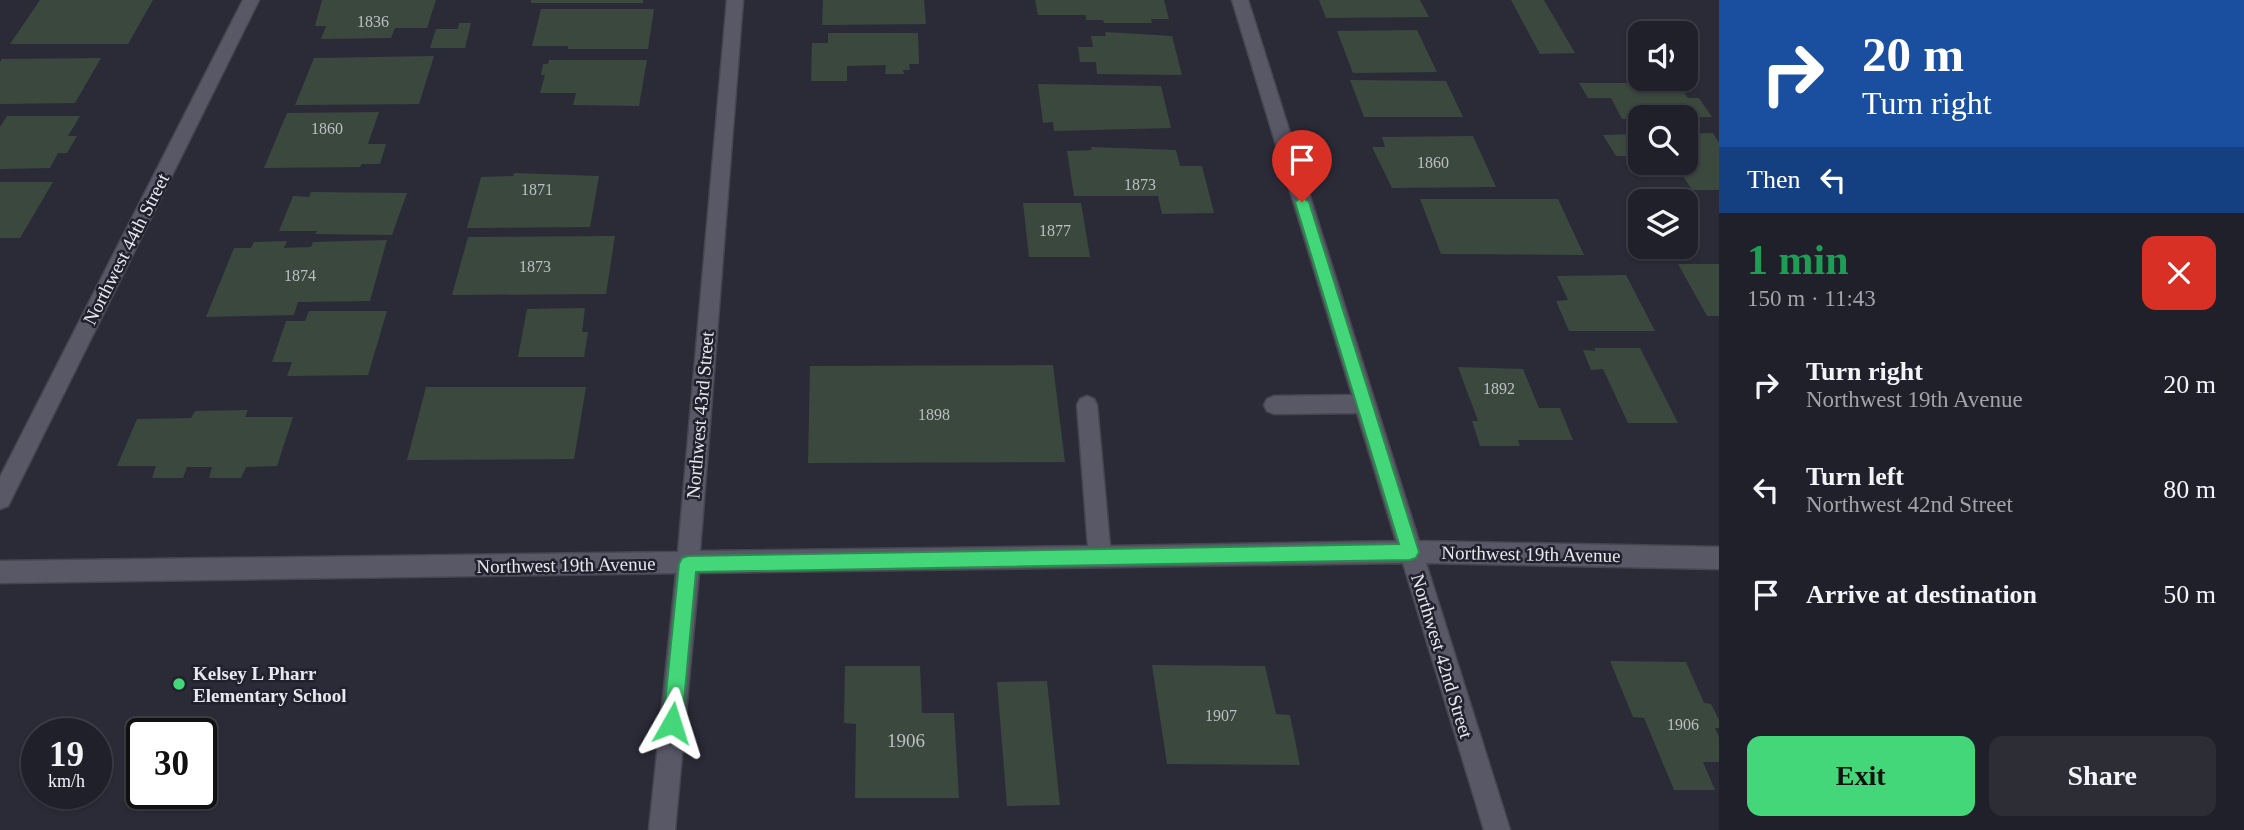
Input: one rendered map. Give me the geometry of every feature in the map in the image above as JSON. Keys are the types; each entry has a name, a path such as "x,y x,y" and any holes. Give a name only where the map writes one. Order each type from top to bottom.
{"street":[{"name":"Northwest 44th Street","path":"0,499 251,0"},
{"name":"Northwest 43rd Street","path":"662,830 688,564 735,0"},
{"name":"Northwest 42nd Street","path":"1240,0 1497,830"},
{"path":"1274,405 1364,404"},
{"path":"1087,405 1100,557"},
{"name":"Northwest 19th Avenue","path":"0,572 1410,552 1719,558"}],"building":[{"path":"40,0 153,0 128,44 10,44"},
{"path":"322,0 436,0 427,28 395,28 391,38 321,39 326,26 315,26"},
{"path":"531,0 643,0 643,3 531,3"},
{"path":"823,0 924,0 926,24 822,25"},
{"path":"1035,0 1164,0 1169,19 1151,19 1152,23 1104,23 1103,20 1086,20 1086,15 1038,15"},
{"path":"1319,0 1420,0 1429,17 1326,18"},
{"path":"1511,0 1544,0 1575,53 1540,54"},
{"path":"541,9 654,9 648,49 532,46"},
{"path":"459,23 471,23 465,48 430,48 436,29 458,29"},
{"path":"1417,30 1437,72 1353,73 1337,31"},
{"path":"1105,32 1172,36 1182,75 1097,74 1096,62 1080,62 1078,47 1093,47 1091,36 1106,36"},
{"path":"828,33 918,33 919,64 909,64 910,70 903,70 904,74 885,74 886,65 847,66 847,81 811,81 812,43 828,43"},
{"path":"434,56 419,104 295,105 314,58"},
{"path":"101,58 75,103 0,104 2,59"},
{"path":"549,60 647,60 639,106 573,105 576,93 540,93 545,75 541,75 543,64 548,64"},
{"path":"1350,80 1446,81 1463,117 1364,117"},
{"path":"1579,83 1628,83 1628,91 1683,91 1688,98 1699,98 1712,117 1698,117 1698,105 1628,105 1628,119 1622,119 1611,98 1588,98"},
{"path":"1038,84 1161,86 1171,128 1054,131 1053,122 1043,123"},
{"path":"379,112 368,144 386,144 380,164 362,164 360,167 264,168 287,113"},
{"path":"7,116 80,116 68,136 77,136 67,153 58,153 50,168 0,169 0,127"},
{"path":"1713,133 1719,143 1719,190 1691,189 1682,175 1698,175 1698,134"},
{"path":"1628,134 1628,156 1616,156 1603,135"},
{"path":"1473,136 1496,187 1392,188 1372,147 1385,147 1382,137"},
{"path":"1091,147 1176,150 1180,166 1202,166 1214,213 1162,214 1158,196 1074,196 1067,151 1092,150"},
{"path":"514,173 599,176 590,227 467,228 481,177 513,176"},
{"path":"0,182 53,182 20,238 0,238"},
{"path":"311,192 407,193 392,235 279,231 293,196 309,197"},
{"path":"1420,199 1558,199 1584,255 1441,254"},
{"path":"1023,203 1081,203 1090,257 1029,257"},
{"path":"615,236 606,294 452,295 468,237"},
{"path":"387,240 370,301 298,302 294,315 206,317 234,248 251,248 254,242 287,241 284,248 311,247 313,242"},
{"path":"1678,264 1719,264 1719,316 1707,316"},
{"path":"1626,275 1655,331 1569,331 1556,301 1568,300 1557,276"},
{"path":"585,308 582,332 588,332 584,357 518,357 527,309"},
{"path":"309,311 387,311 368,375 287,376 292,362 272,362 286,321 305,321"},
{"path":"1594,348 1640,348 1678,423 1628,423 1603,369 1591,370 1583,350 1596,351"},
{"path":"1053,365 1065,462 808,463 810,366"},
{"path":"1458,367 1523,369 1539,408 1560,408 1573,440 1518,440 1520,446 1480,446 1472,421 1478,421"},
{"path":"426,387 586,387 574,459 407,460"},
{"path":"248,410 245,417 293,417 277,466 246,467 241,478 209,478 212,467 187,467 183,478 152,478 156,466 117,466 137,419 191,418 195,411"},
{"path":"1610,661 1686,662 1704,703 1711,704 1719,720 1719,728 1715,728 1719,737 1719,762 1703,762 1715,790 1674,790 1644,718 1633,717"},
{"path":"1152,665 1265,666 1276,714 1290,715 1300,765 1167,764"},
{"path":"845,666 920,666 922,713 954,713 959,798 855,798 856,724 844,723"},
{"path":"1047,681 1060,805 1007,806 997,682"}],"place":[{"name":"Kelsey L Pharr Elementary School","path":"179,684"}],"route":[{"path":"672,723 688,564 1410,552 1302,202"}]}
